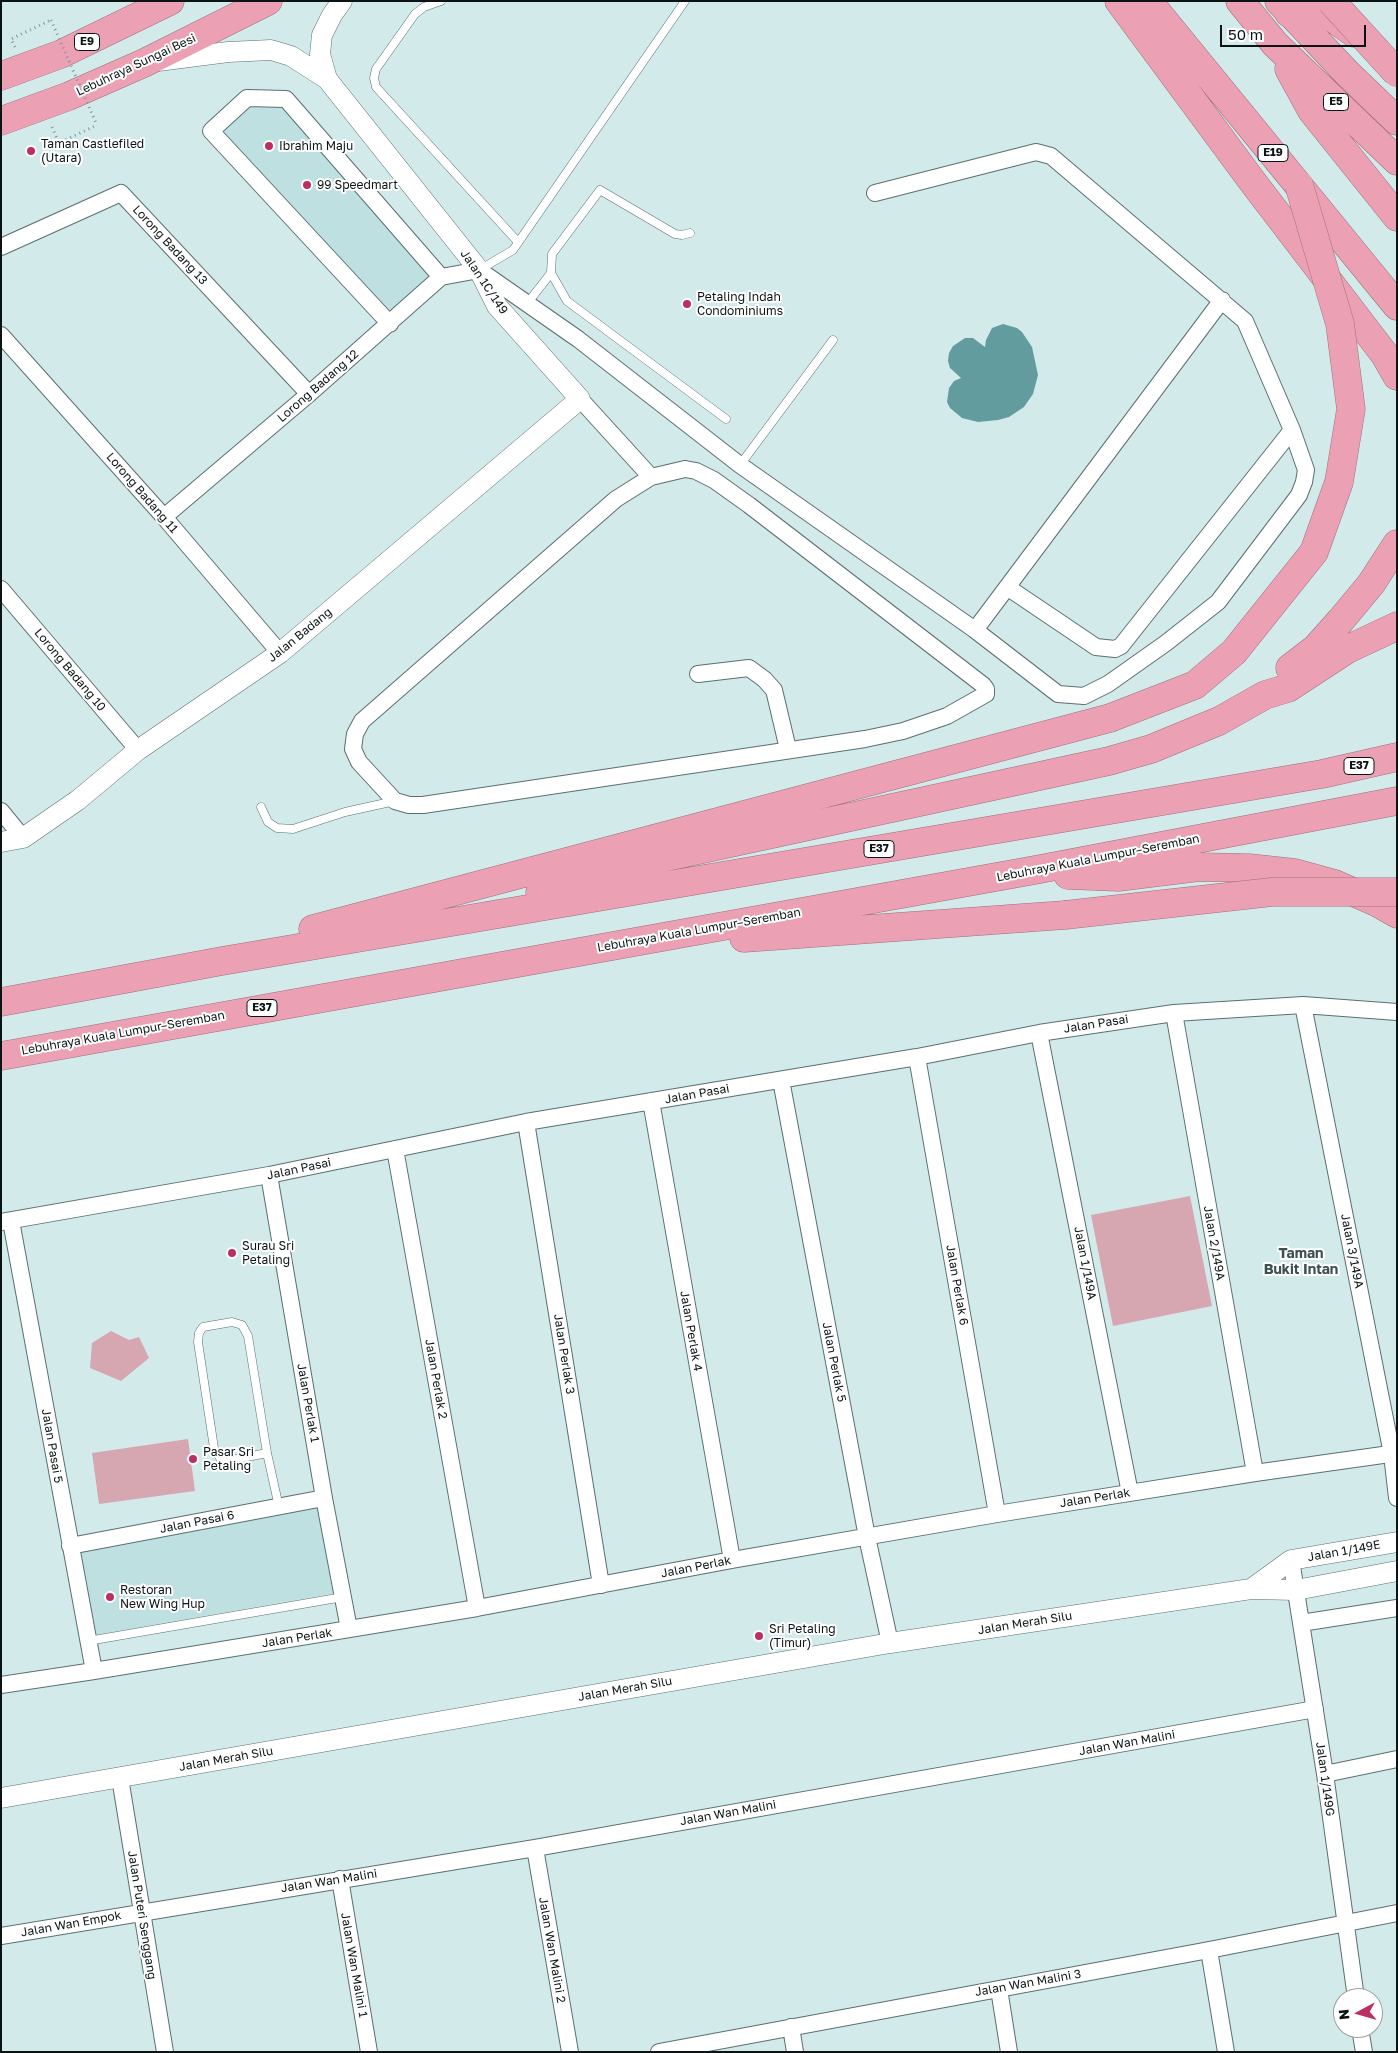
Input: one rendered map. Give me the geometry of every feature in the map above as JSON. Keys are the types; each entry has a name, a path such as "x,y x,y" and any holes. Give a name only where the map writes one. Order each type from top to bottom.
{"highway":[{"name":"E9","path":"13,72 61,54 170,1"},
{"name":"Lebuhraya Sungai Besi","path":"1,121 69,96 144,63 268,1"},
{"path":"1118,1 1252,181 1386,355 1397,376"},
{"name":"E19","path":"1148,1 1397,306"},
{"name":"E5","path":"1240,1 1275,44 1397,161"},
{"path":"1331,1 1397,73"},
{"path":"1284,7 1326,14 1350,29 1397,67"},
{"name":"E5","path":"1284,7 1348,74 1397,121"},
{"path":"1275,44 1312,111 1397,217"},
{"path":"222,961 267,941 1110,718 1195,685 1234,652 1314,552 1339,482 1351,408 1340,324 1299,186"},
{"path":"1265,695 1284,673 1316,648 1341,620 1371,584 1397,544"},
{"path":"436,924 629,865 1110,762 1190,734 1265,695 1288,688 1346,650 1397,626"},
{"name":"E37","path":"1,1002 436,924 1322,774 1397,758"},
{"name":"Lebuhraya Kuala Lumpur–Seremban","path":"1,1056 592,948 1035,870 1397,802"},
{"path":"1035,870 1080,877 1118,877 1199,866 1249,868 1295,873 1335,884 1378,903 1397,914"},
{"path":"592,948 1065,915 1272,892 1397,892"}],"street":[{"name":"Jalan 1C/149","path":"327,79 320,54 322,35 332,15 342,1"},
{"name":"Jalan 1C/149","path":"144,63 228,52 271,50 291,56 327,79 479,270 497,306 651,477"},
{"path":"390,324 211,131 247,98 286,99 440,277 479,270 578,340 740,465 975,630 1058,694 1084,696 1108,684 1166,643 1218,602 1299,495 1306,470 1292,430 1245,321 1051,156 1036,152 875,193"},
{"name":"Lorong Badang 13","path":"1,247 121,192 309,394"},
{"name":"Lorong Badang 12","path":"164,517 390,324 440,277"},
{"path":"975,630 1222,300"},
{"name":"Lorong Badang 11","path":"1,335 164,517 280,653"},
{"name":"Jalan Badang","path":"1,842 23,838 78,800 138,750 280,653 580,399"},
{"path":"1008,587 1096,648 1115,650 1121,646 1292,430"},
{"path":"685,469 696,471 714,480 983,684 986,694 970,705 947,716 903,731 865,739 423,805 395,801 359,762 353,749 355,734 362,721 616,500 651,477 685,469"},
{"name":"Lorong Badang 10","path":"1,589 138,750"},
{"path":"698,674 749,668 764,679 771,686 776,697 788,749"},
{"path":"1,811 23,838"},
{"name":"Jalan Pasai","path":"6,1221 269,1176 526,1122 917,1057 1040,1033 1174,1013 1303,1005 1397,1012"},
{"name":"Jalan 3/149A","path":"1303,1005 1394,1453 1397,1498"},
{"name":"Jalan 2/149A","path":"1174,1013 1255,1473"},
{"name":"Jalan 1/149A","path":"1040,1033 1130,1493"},
{"name":"Jalan Perlak 6","path":"917,1057 997,1514"},
{"name":"Jalan Perlak 5","path":"781,1080 867,1537 890,1643"},
{"name":"Jalan Perlak 4","path":"651,1102 732,1560"},
{"name":"Jalan Perlak 3","path":"526,1122 601,1585"},
{"name":"Jalan Perlak 2","path":"395,1149 477,1608"},
{"name":"Jalan Perlak 1","path":"269,1176 324,1498 350,1629"},
{"name":"Jalan Pasai 5","path":"6,1221 94,1671"},
{"name":"Jalan Perlak","path":"1,1685 477,1608 732,1560 997,1514 1394,1453"},
{"name":"Jalan Pasai 6","path":"70,1546 324,1498"},
{"name":"Jalan 1/149E","path":"1291,1560 1397,1542"},
{"name":"Jalan Merah Silu","path":"1251,1589 1291,1560"},
{"name":"Jalan 1/149G","path":"1291,1560 1325,1774 1355,1988"},
{"path":"1296,1590 1397,1571"},
{"name":"Jalan Merah Silu","path":"1,1798 890,1643 1251,1589 1296,1590"},
{"path":"1301,1623 1397,1608"},
{"name":"Jalan Wan Malini","path":"142,1912 535,1848 1314,1709"},
{"path":"1325,1774 1397,1758"},
{"name":"Jalan Puteri Senggang","path":"120,1778 165,2052"},
{"name":"Jalan Wan Malini 2","path":"535,1848 570,2052"},
{"name":"Jalan Wan Malini 1","path":"340,1879 369,2052"},
{"name":"Jalan Wan Empok","path":"1,1936 142,1912"},
{"name":"Jalan Wan Malini 3","path":"659,2052 1209,1950 1397,1913"},
{"path":"1209,1950 1226,2052"},
{"path":"999,1989 1009,2052"},
{"path":"791,2027 796,2052"},
{"path":"1362,2038 1364,2052"}],"lane":[{"path":"441,1 424,7 415,14 376,69 374,78 376,86 518,242"},
{"path":"479,270 513,250 685,1"},
{"path":"690,233 675,234 600,190 552,254 551,273 567,300 726,419"},
{"path":"526,305 551,273"},
{"path":"740,465 833,340"},
{"path":"261,807 268,822 277,828 293,829 345,812 395,801"},
{"path":"267,1453 232,1460 220,1458 214,1448 198,1342 199,1333 203,1327 232,1322 242,1325 248,1336 267,1453 279,1507"},
{"path":"88,1641 343,1597"}],"path":[{"path":"13,72 11,38 51,20 97,125 59,143 42,106"}],"shaded area":[{"path":"249,105 285,105 431,277 391,314 222,131"},
{"path":"1190,1196 1212,1306 1113,1326 1091,1215"},
{"path":"111,1331 129,1340 139,1337 149,1358 121,1381 90,1368 92,1343"},
{"path":"188,1439 195,1491 99,1504 92,1453"},
{"path":"318,1506 336,1593 95,1635 79,1550"}],"water":[{"path":"1003,324 1017,328 1032,347 1038,375 1033,394 1024,407 1009,417 978,422 962,418 950,408 947,402 949,388 954,381 961,378 950,368 948,361 949,353 953,346 965,338 973,338 985,347 992,328"}],"place":[{"name":"Ibrahim Maju","path":"269,146"},
{"name":"Taman Castlefiled (Utara)","path":"31,151"},
{"name":"99 Speedmart","path":"307,185"},
{"name":"Petaling Indah Condominiums","path":"687,304"},
{"name":"Surau Sri Petaling","path":"232,1253"},
{"name":"Pasar Sri Petaling","path":"193,1459"},
{"name":"Restoran New Wing Hup","path":"110,1597"},
{"name":"Sri Petaling (Timur)","path":"759,1636"}],"district":[{"name":"Taman Bukit Intan","path":"1301,1262"}]}
